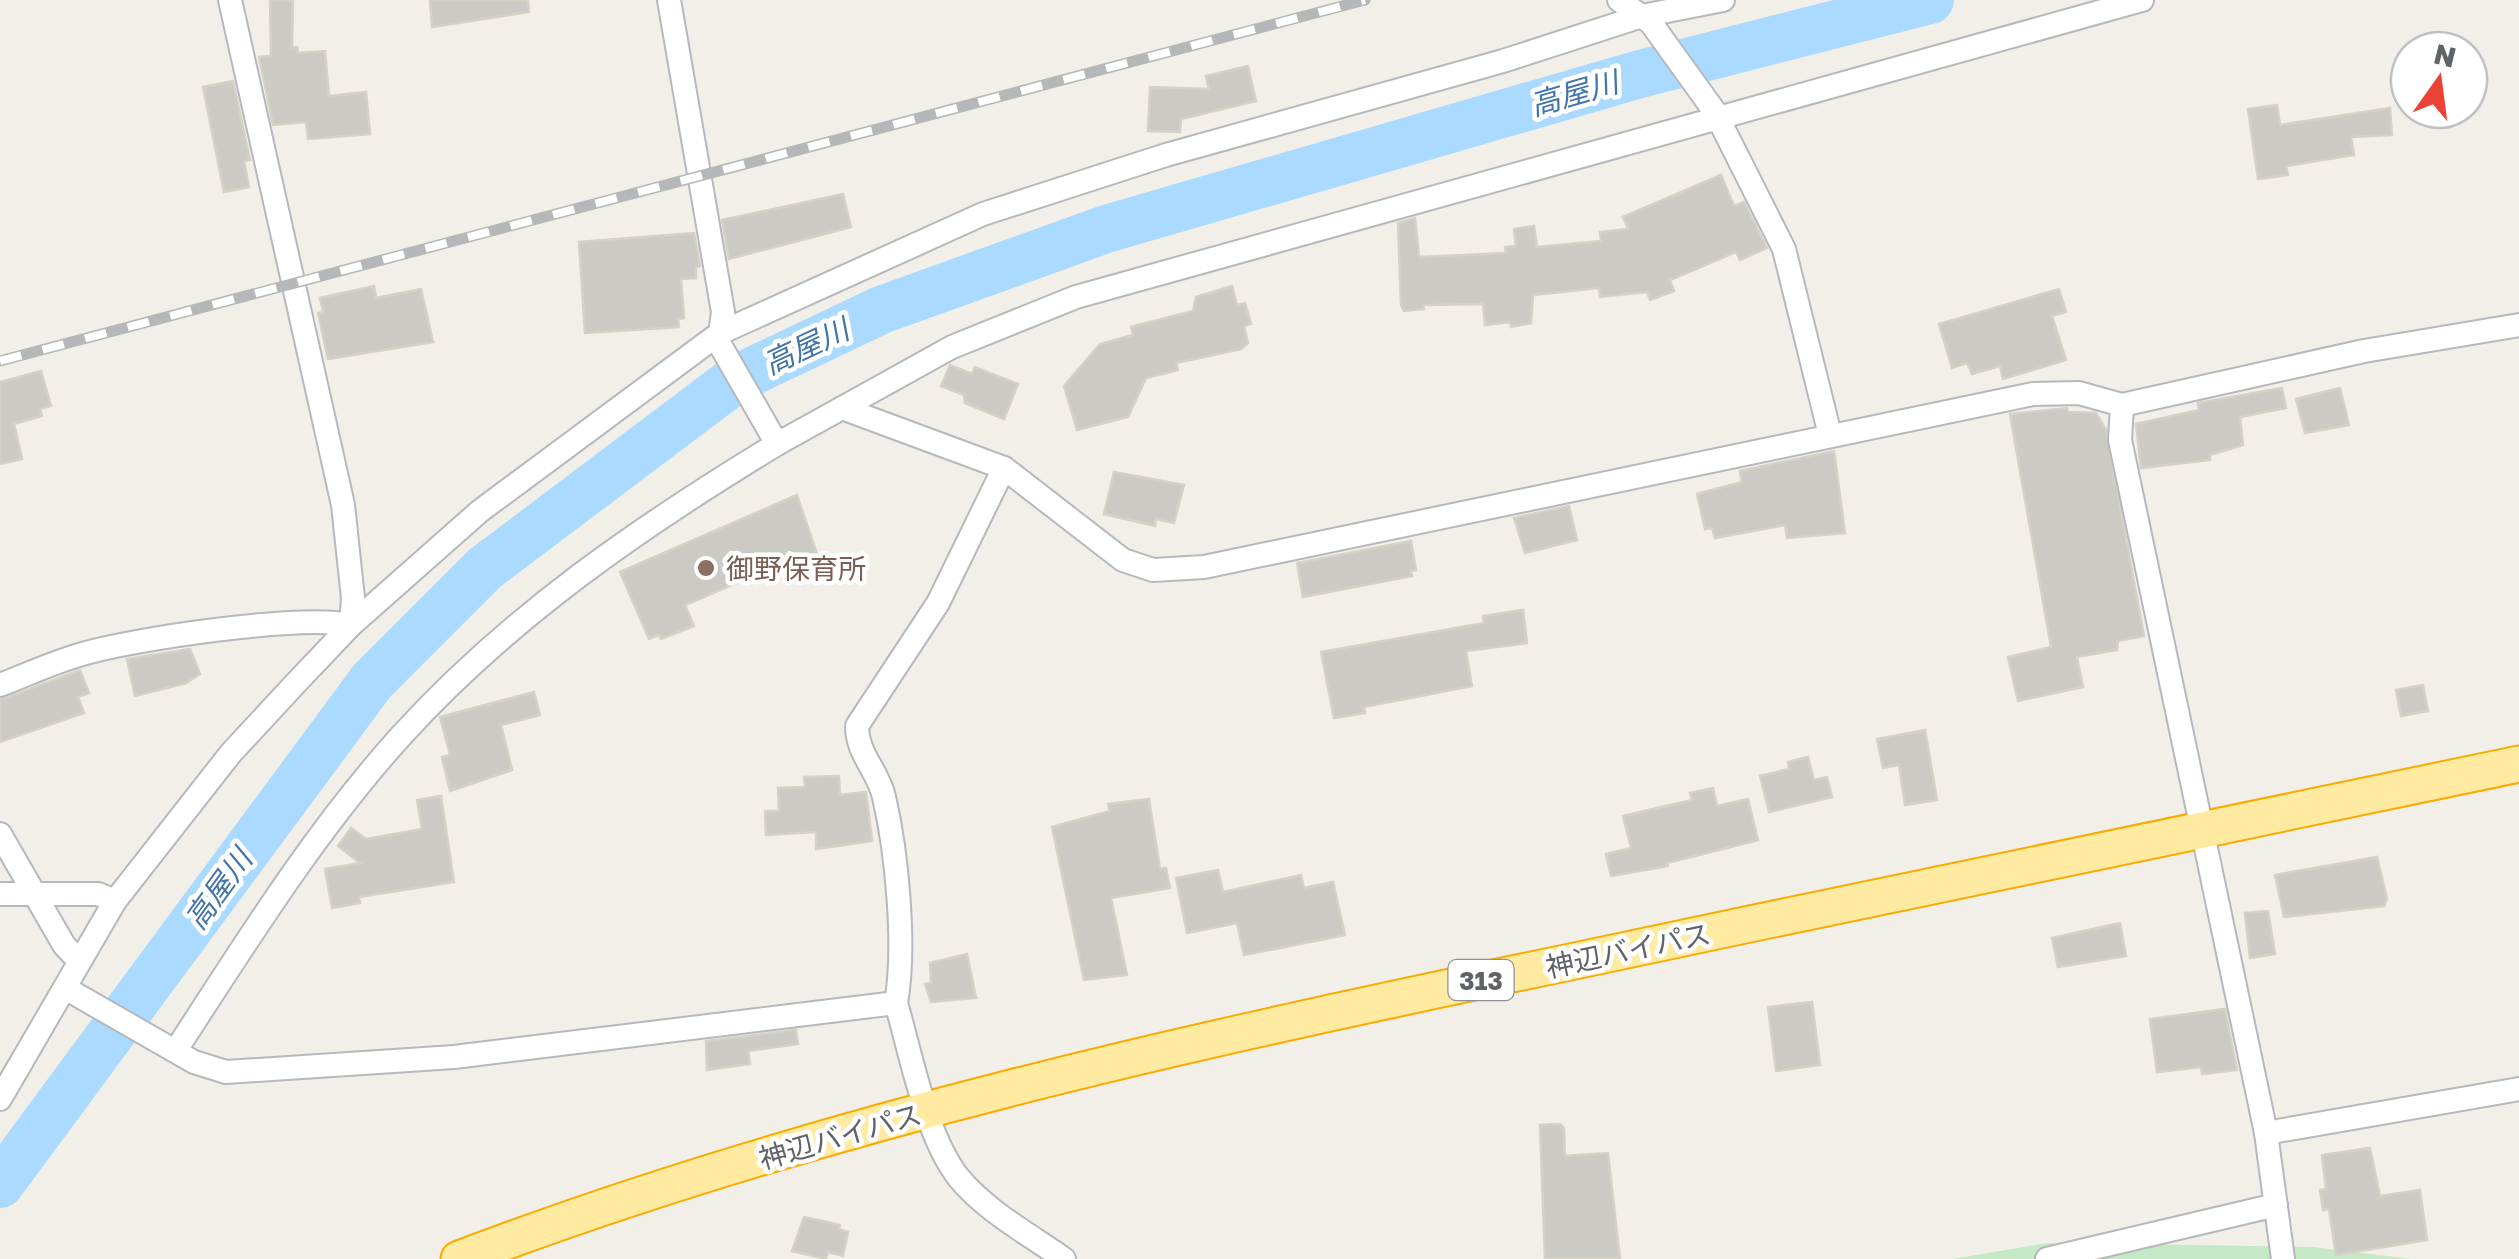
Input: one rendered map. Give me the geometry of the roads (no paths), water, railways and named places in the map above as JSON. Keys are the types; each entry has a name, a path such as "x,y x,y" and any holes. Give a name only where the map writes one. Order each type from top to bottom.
{"highway":[{"name":"神辺バイパス","path":"459,1259 596,1207 928,1110 1318,1014 2519,764"}],"street":[{"path":"230,0 343,505 353,598 351,625"},
{"path":"669,0 723,312 720,341 774,440"},
{"path":"1620,0 1646,19 1718,116 1784,249 1830,434"},
{"path":"0,1099 71,991 80,960 115,901 231,754 351,625 480,511 720,341 983,214 1166,155 1723,0"},
{"path":"171,1047 325,834 401,737 536,607 662,514 774,440 842,408 952,347 1076,297 2142,0"},
{"path":"842,408 1004,468 1124,560 1153,570 1204,567 2033,394 2079,393 2122,405 2364,352 2519,326"},
{"path":"2122,405 2120,440 2205,828 2266,1133 2283,1259"},
{"path":"1004,468 938,603 857,726 857,743 884,795 902,951 896,1003 928,1110 955,1174 968,1189 1064,1259"},
{"path":"0,686 78,655 114,647 308,621 351,625"},
{"path":"0,834 64,945 80,960"},
{"path":"0,894 98,894 115,901"},
{"path":"71,991 212,1071 226,1072 454,1057 896,1003"},
{"path":"2266,1133 2519,1089"},
{"path":"2047,1259 2276,1205"}],"waterway":[{"name":"高屋川","path":"0,1184 372,681 485,568 736,379 881,310 1106,229 1640,74 1930,0"}],"railway":[{"path":"0,361 1365,0"}],"place":[{"name":"御野保育所","path":"706,568"}]}
